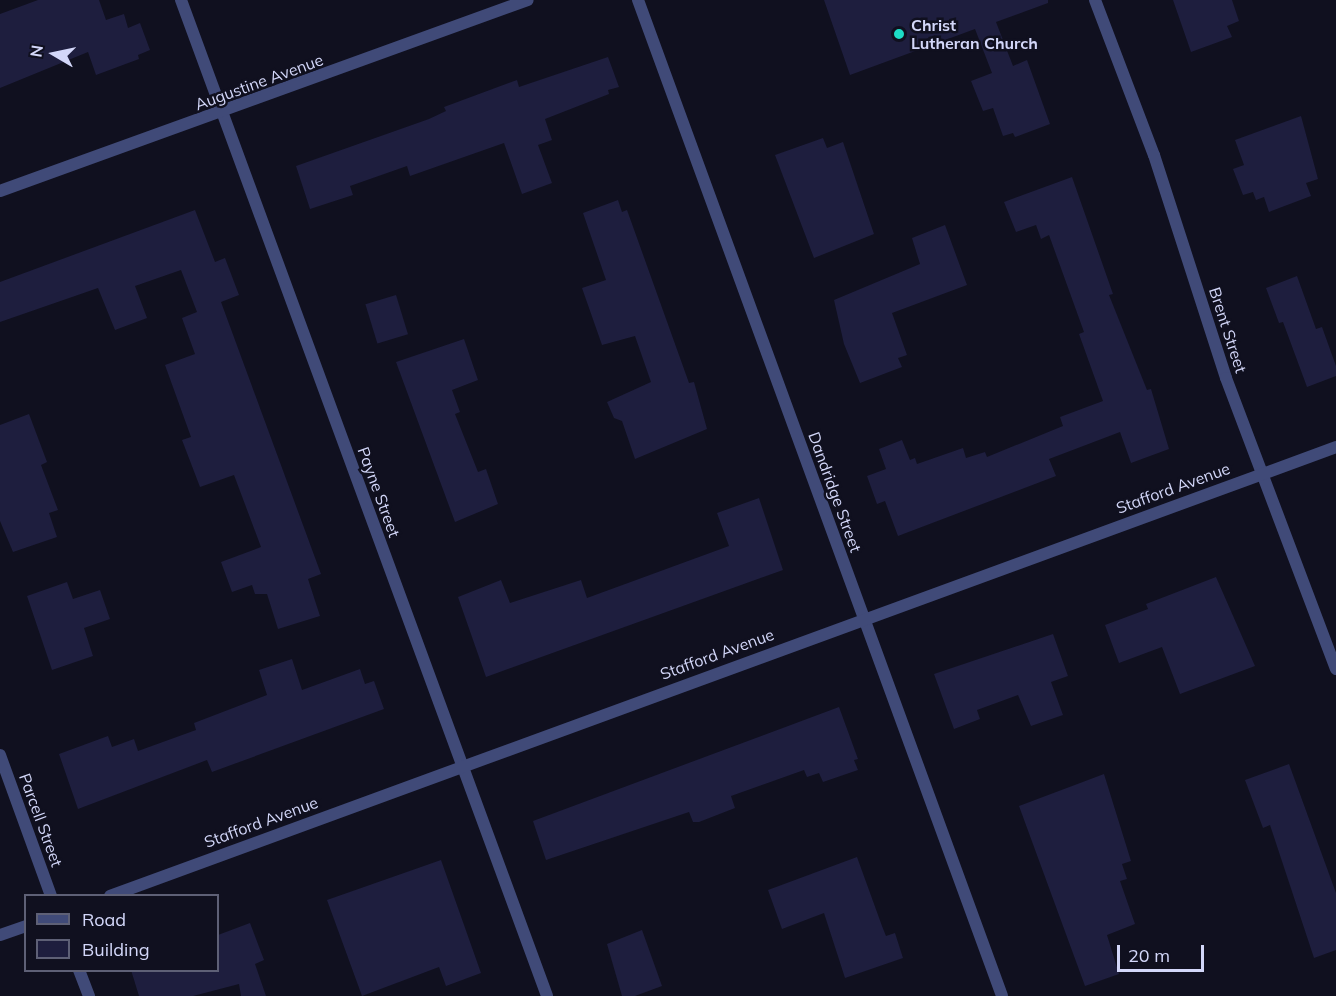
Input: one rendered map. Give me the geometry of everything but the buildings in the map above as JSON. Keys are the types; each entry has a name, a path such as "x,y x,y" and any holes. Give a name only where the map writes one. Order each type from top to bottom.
{"street":[{"name":"Payne Street","path":"181,0 547,996"},
{"name":"Augustine Avenue","path":"0,191 222,114 528,0"},
{"name":"Dandridge Street","path":"638,0 1002,996"},
{"name":"Brent Street","path":"1095,0 1154,155 1226,378 1336,669"},
{"name":"Stafford Avenue","path":"115,894 863,618 1336,447"},
{"name":"Parcell Street","path":"0,755 50,894"},
{"path":"0,935 24,927"},
{"path":"80,972 89,996"}],"place":[{"name":"Christ Lutheran Church","path":"899,34"}]}
